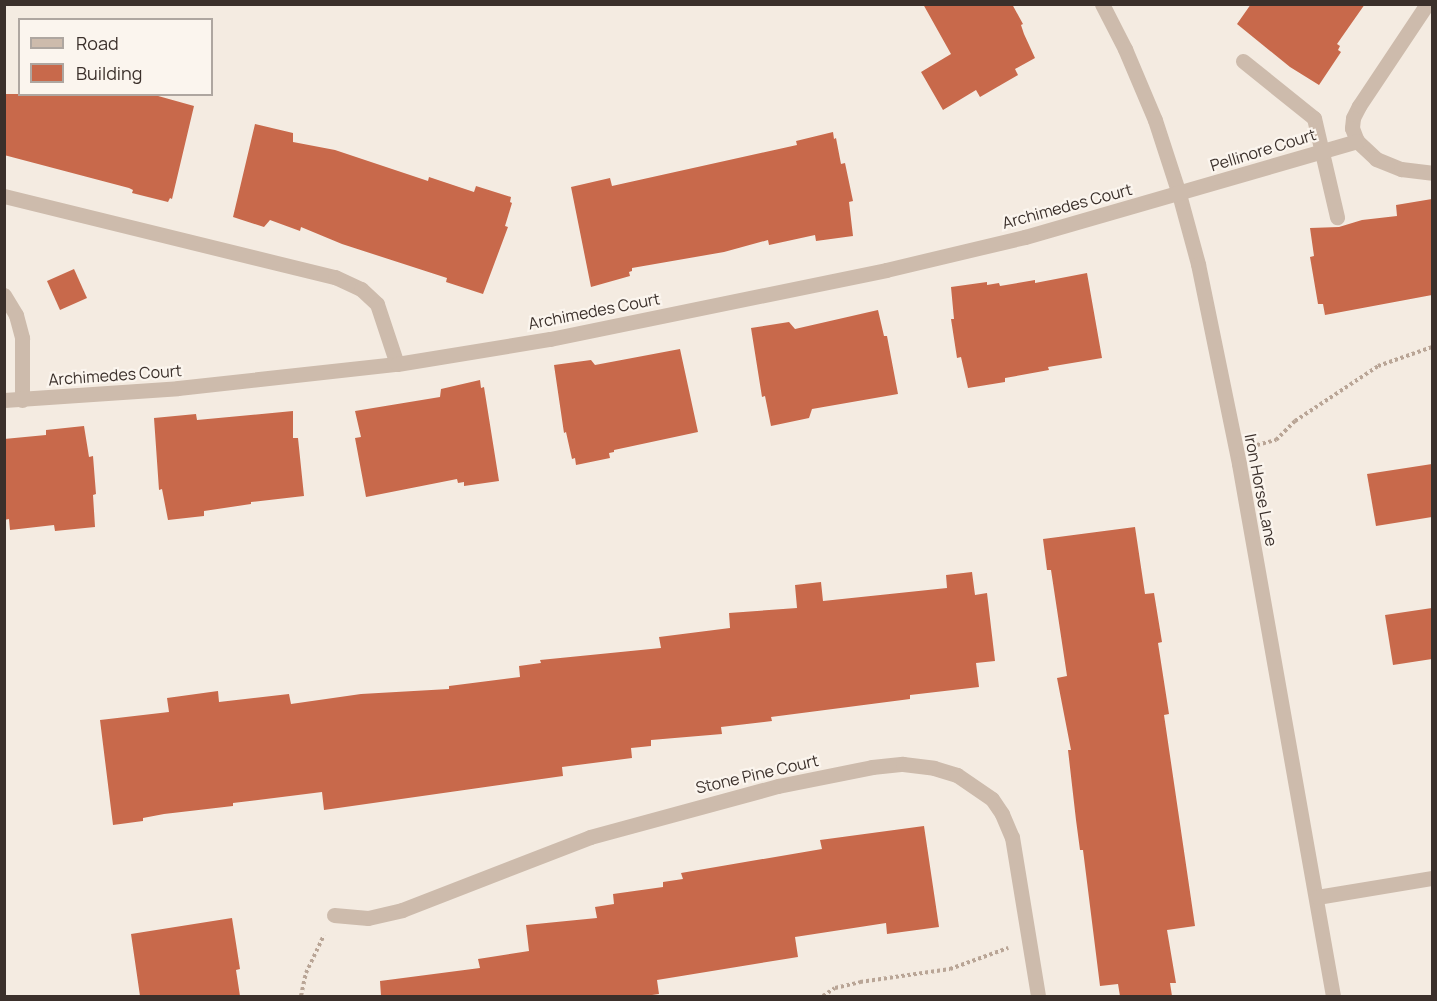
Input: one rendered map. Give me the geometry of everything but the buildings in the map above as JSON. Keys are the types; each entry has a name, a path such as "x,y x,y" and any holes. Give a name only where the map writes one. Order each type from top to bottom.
{"street":[{"name":"Iron Horse Lane","path":"1102,4 1143,92 1179,194 1198,264 1236,450 1333,996"},
{"path":"1427,4 1353,118 1352,128 1357,141 1376,159 1393,166 1432,173"},
{"path":"1243,61 1314,118 1337,217"},
{"name":"Pellinore Court","path":"1179,194 1357,141"},
{"name":"Archimedes Court","path":"4,400 178,388 397,364 550,339 886,270 1024,237 1179,194"},
{"path":"4,196 335,277 361,290 377,304 397,364"},
{"path":"4,295 16,315 22,338 22,399"},
{"name":"Stone Pine Court","path":"334,915 368,918 402,910 590,837 778,786 872,767 903,764 934,768 957,775 992,799 1011,837 1038,996"},
{"path":"1317,897 1432,878"}],"path":[{"path":"1236,450 1276,440 1295,422 1378,366 1432,347"},
{"path":"301,996 306,973 334,915"},
{"path":"824,996 843,986 950,969 998,950 1029,944"}]}
